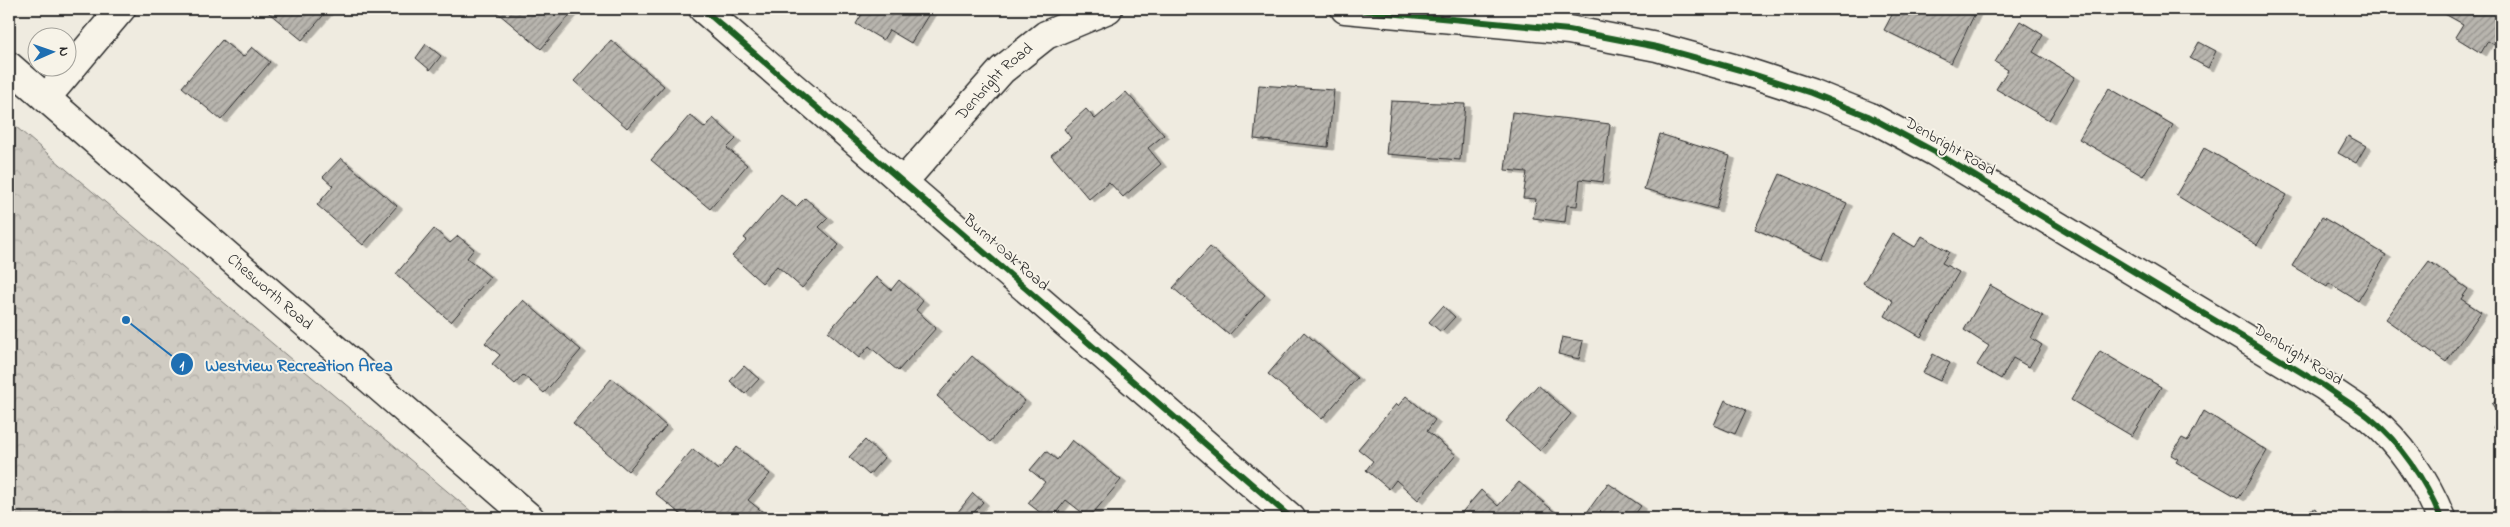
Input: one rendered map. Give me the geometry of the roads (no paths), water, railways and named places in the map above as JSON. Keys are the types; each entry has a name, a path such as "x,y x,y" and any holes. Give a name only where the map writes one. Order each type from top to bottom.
{"street":[{"path":"46,98 121,9"},
{"name":"Burnt Oak Road","path":"703,9 1291,518"},
{"name":"Denbright Road","path":"903,182 1002,70 1046,35 1108,9"},
{"name":"Denbright Road","path":"1345,9 1436,12 1569,30 1657,47 1740,70 1810,93 1868,116 1986,183 2324,386 2370,418 2403,452 2430,492 2441,518"},
{"name":"Chesworth Road","path":"9,66 530,518"}],"place":[{"name":"Westview Recreation Area","path":"126,320"}]}
